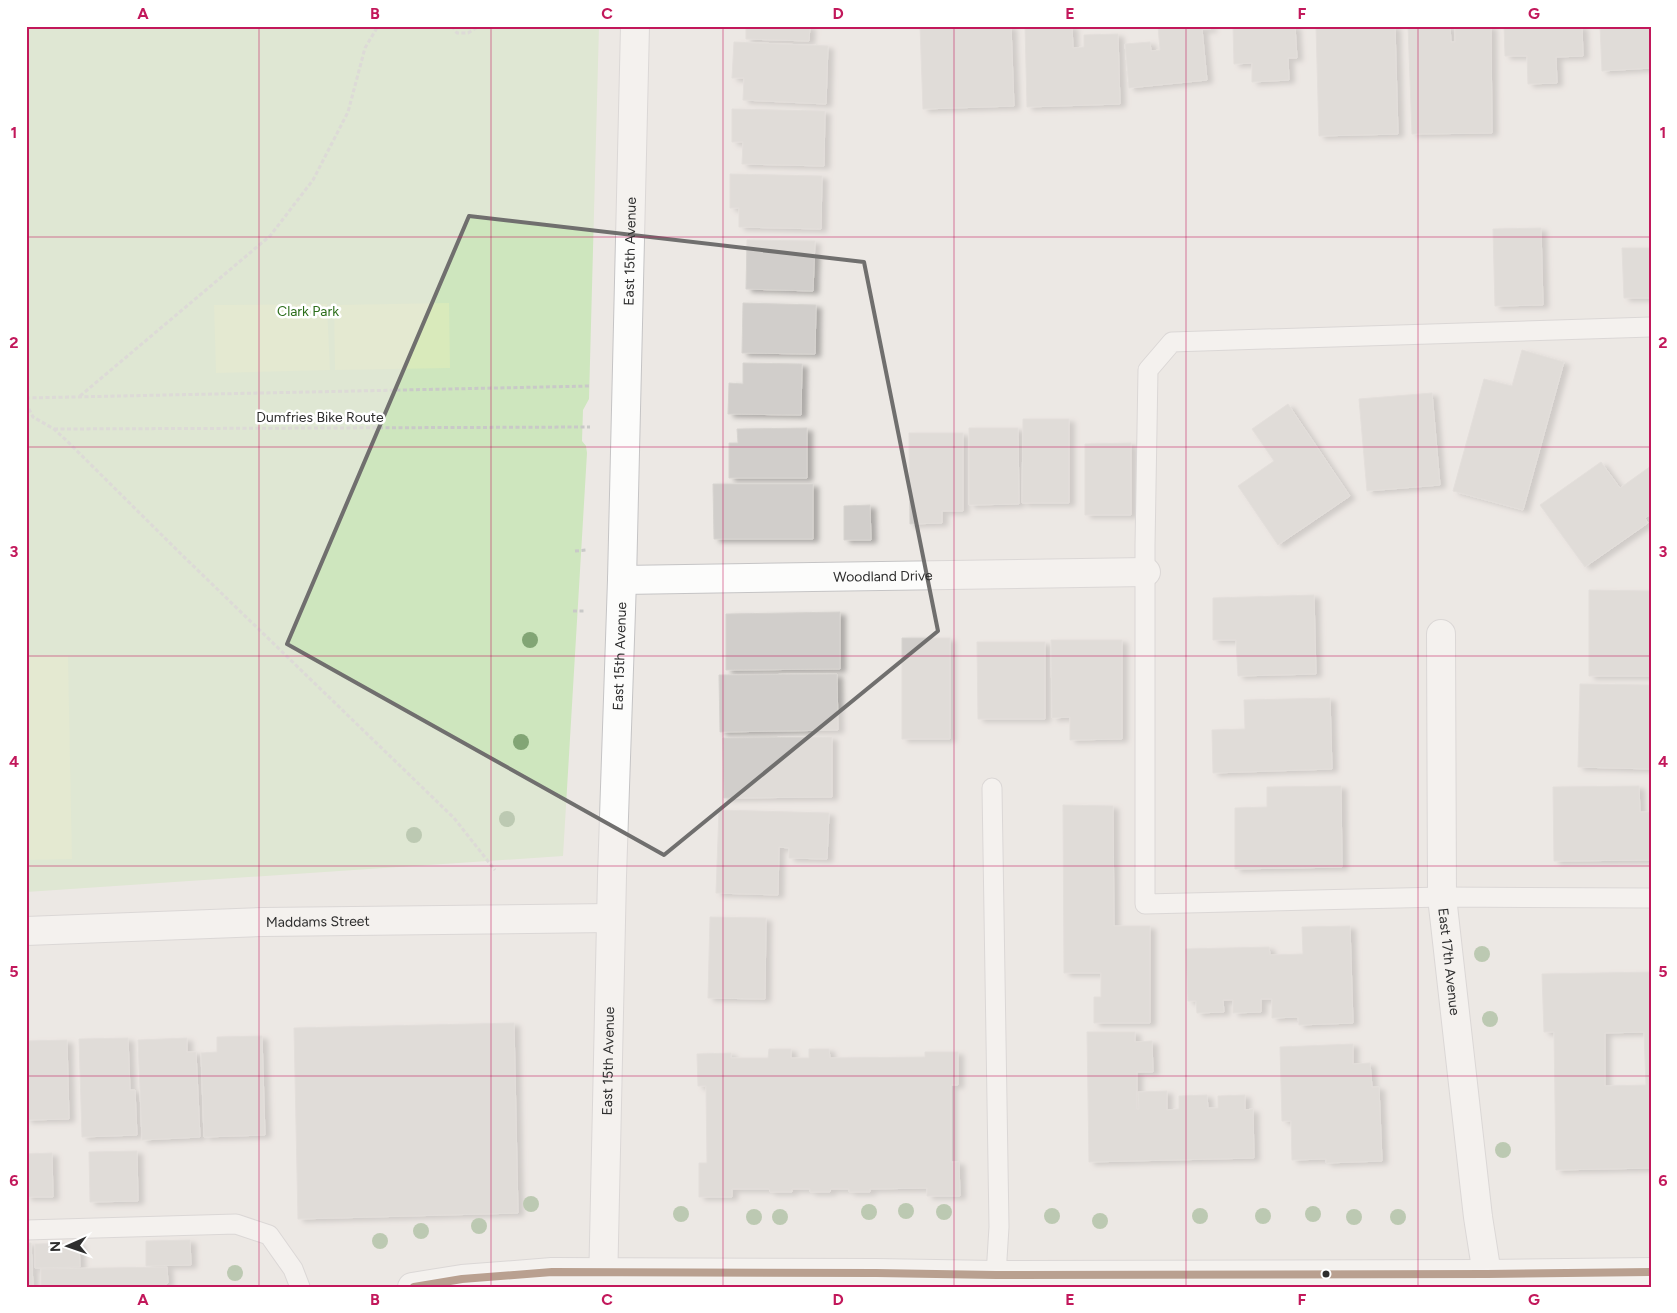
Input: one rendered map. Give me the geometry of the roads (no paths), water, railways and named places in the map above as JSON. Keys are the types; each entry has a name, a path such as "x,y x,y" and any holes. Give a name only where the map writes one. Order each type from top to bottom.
{"street":[{"name":"East 15th Avenue","path":"604,1280 611,918 622,580 635,26"},
{"name":"Woodland Drive","path":"622,580 1146,572"},
{"name":"East 17th Avenue","path":"1441,634 1442,898 1478,1217 1488,1280"},
{"name":"Maddams Street","path":"26,931 264,922 611,918"},
{"path":"412,1287 462,1279 552,1272 604,1280 876,1280 996,1275 1488,1280 1651,1272"}],"lane":[{"path":"1651,327 1172,342 1148,370 1146,904 1442,898 1651,898"},
{"path":"992,788 999,1227 996,1275"},
{"path":"26,1230 236,1224 269,1235 293,1270 300,1287"}],"park label":[{"name":"Clark Park","path":"308,311"}]}
